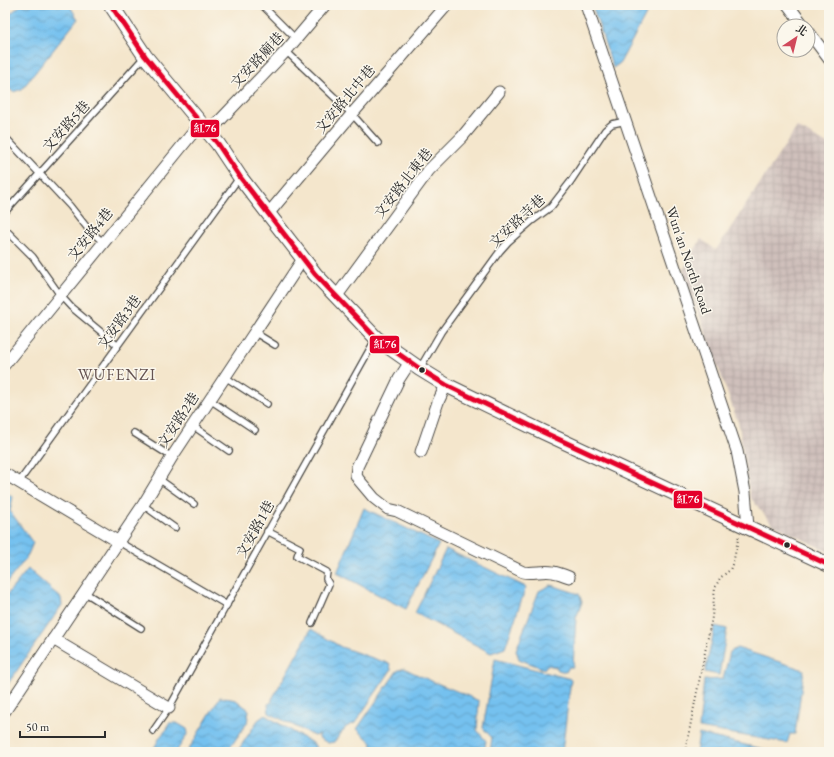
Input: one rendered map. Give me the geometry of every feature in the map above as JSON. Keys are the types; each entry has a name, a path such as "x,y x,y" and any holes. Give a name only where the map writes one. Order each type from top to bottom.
{"street":[{"path":"110,5 145,56 218,144 240,177 303,259 336,297 376,338 415,366 446,385 829,565"},
{"name":"文安路廟巷","path":"204,128 286,51 325,5"},
{"name":"文安路北中巷","path":"268,214 352,114 447,5"},
{"name":"Wun'an North Road","path":"586,5 737,451 746,492 744,526"},
{"path":"788,5 798,18"},
{"path":"816,42 829,59"},
{"name":"文安路北東巷","path":"336,297 429,170 462,137 499,92"},
{"name":"文安路4巷","path":"5,364 103,242 204,128"},
{"name":"文安路2巷","path":"5,710 119,542 224,377 303,259"},
{"path":"415,366 400,379 357,467 356,475 360,482 374,498 388,509 397,511 523,572 554,572 569,576"},
{"path":"421,452 438,402 446,385"},
{"path":"5,474 119,542"},
{"path":"53,639 168,708"}],"lane":[{"path":"262,5 296,39"},
{"path":"286,51 352,114 378,143"},
{"name":"文安路5巷","path":"5,212 145,56"},
{"name":"文安路寺巷","path":"415,366 500,251 551,206 571,180 605,130 612,124 626,121"},
{"path":"8,140 70,206 90,230 103,242"},
{"name":"文安路3巷","path":"19,482 117,344 240,177"},
{"path":"5,229 32,258 71,307 117,344"},
{"path":"254,332 275,345"},
{"name":"文安路1巷","path":"153,731 168,708 227,605 376,338"},
{"path":"224,377 267,404"},
{"path":"210,400 255,430"},
{"path":"193,426 229,451"},
{"path":"134,433 172,457"},
{"path":"159,479 194,504"},
{"path":"143,505 175,528"},
{"path":"267,531 300,548 297,556 327,572 326,578 329,584 312,623"},
{"path":"119,542 227,605"},
{"path":"82,596 141,628"}],"path":[{"path":"685,752 712,617 715,588 720,578 730,570 744,526"}],"shaded area":[{"path":"797,127 829,145 829,552 772,524 750,497 739,425 683,270 701,239 716,250"}],"water":[{"path":"21,5 69,5 78,19 22,89 13,92 5,85 5,18"},
{"path":"592,5 651,5 620,63 613,68"},
{"path":"5,492 13,497 10,511 33,543 27,557 5,585"},
{"path":"364,508 439,544 406,609 337,573"},
{"path":"446,549 526,587 505,648 491,653 415,613"},
{"path":"28,569 61,598 62,605 5,688 5,597"},
{"path":"551,585 579,594 582,602 576,618 573,667 569,667 566,672 558,670 556,667 547,665 544,669 519,659 516,650 539,591"},
{"path":"715,626 727,629 719,675 705,672"},
{"path":"311,629 341,647 390,664 391,670 355,723 346,727 334,742 328,743 319,738 319,734 314,736 269,713 268,704 272,702 272,699"},
{"path":"737,648 804,670 795,734 790,734 787,743 699,728 704,680 723,679 730,652"},
{"path":"495,659 571,679 562,752 490,752 492,738 483,728"},
{"path":"404,668 479,701 477,730 486,741 484,752 371,752 372,743 357,729 397,671"},
{"path":"220,697 236,700 249,710 247,723 227,752 187,752"},
{"path":"265,715 314,744 318,752 237,752 258,720"},
{"path":"169,723 177,723 187,729 188,733 176,752 152,752 160,737 167,729"},
{"path":"699,734 776,752 696,752"}],"transit line":[{"name":"紅76","path":"111,5 145,56 218,144 240,177 315,274 376,338 420,369 446,385 543,432 829,565"}],"district":[{"name":"WUFENZI","path":"117,374"}]}
